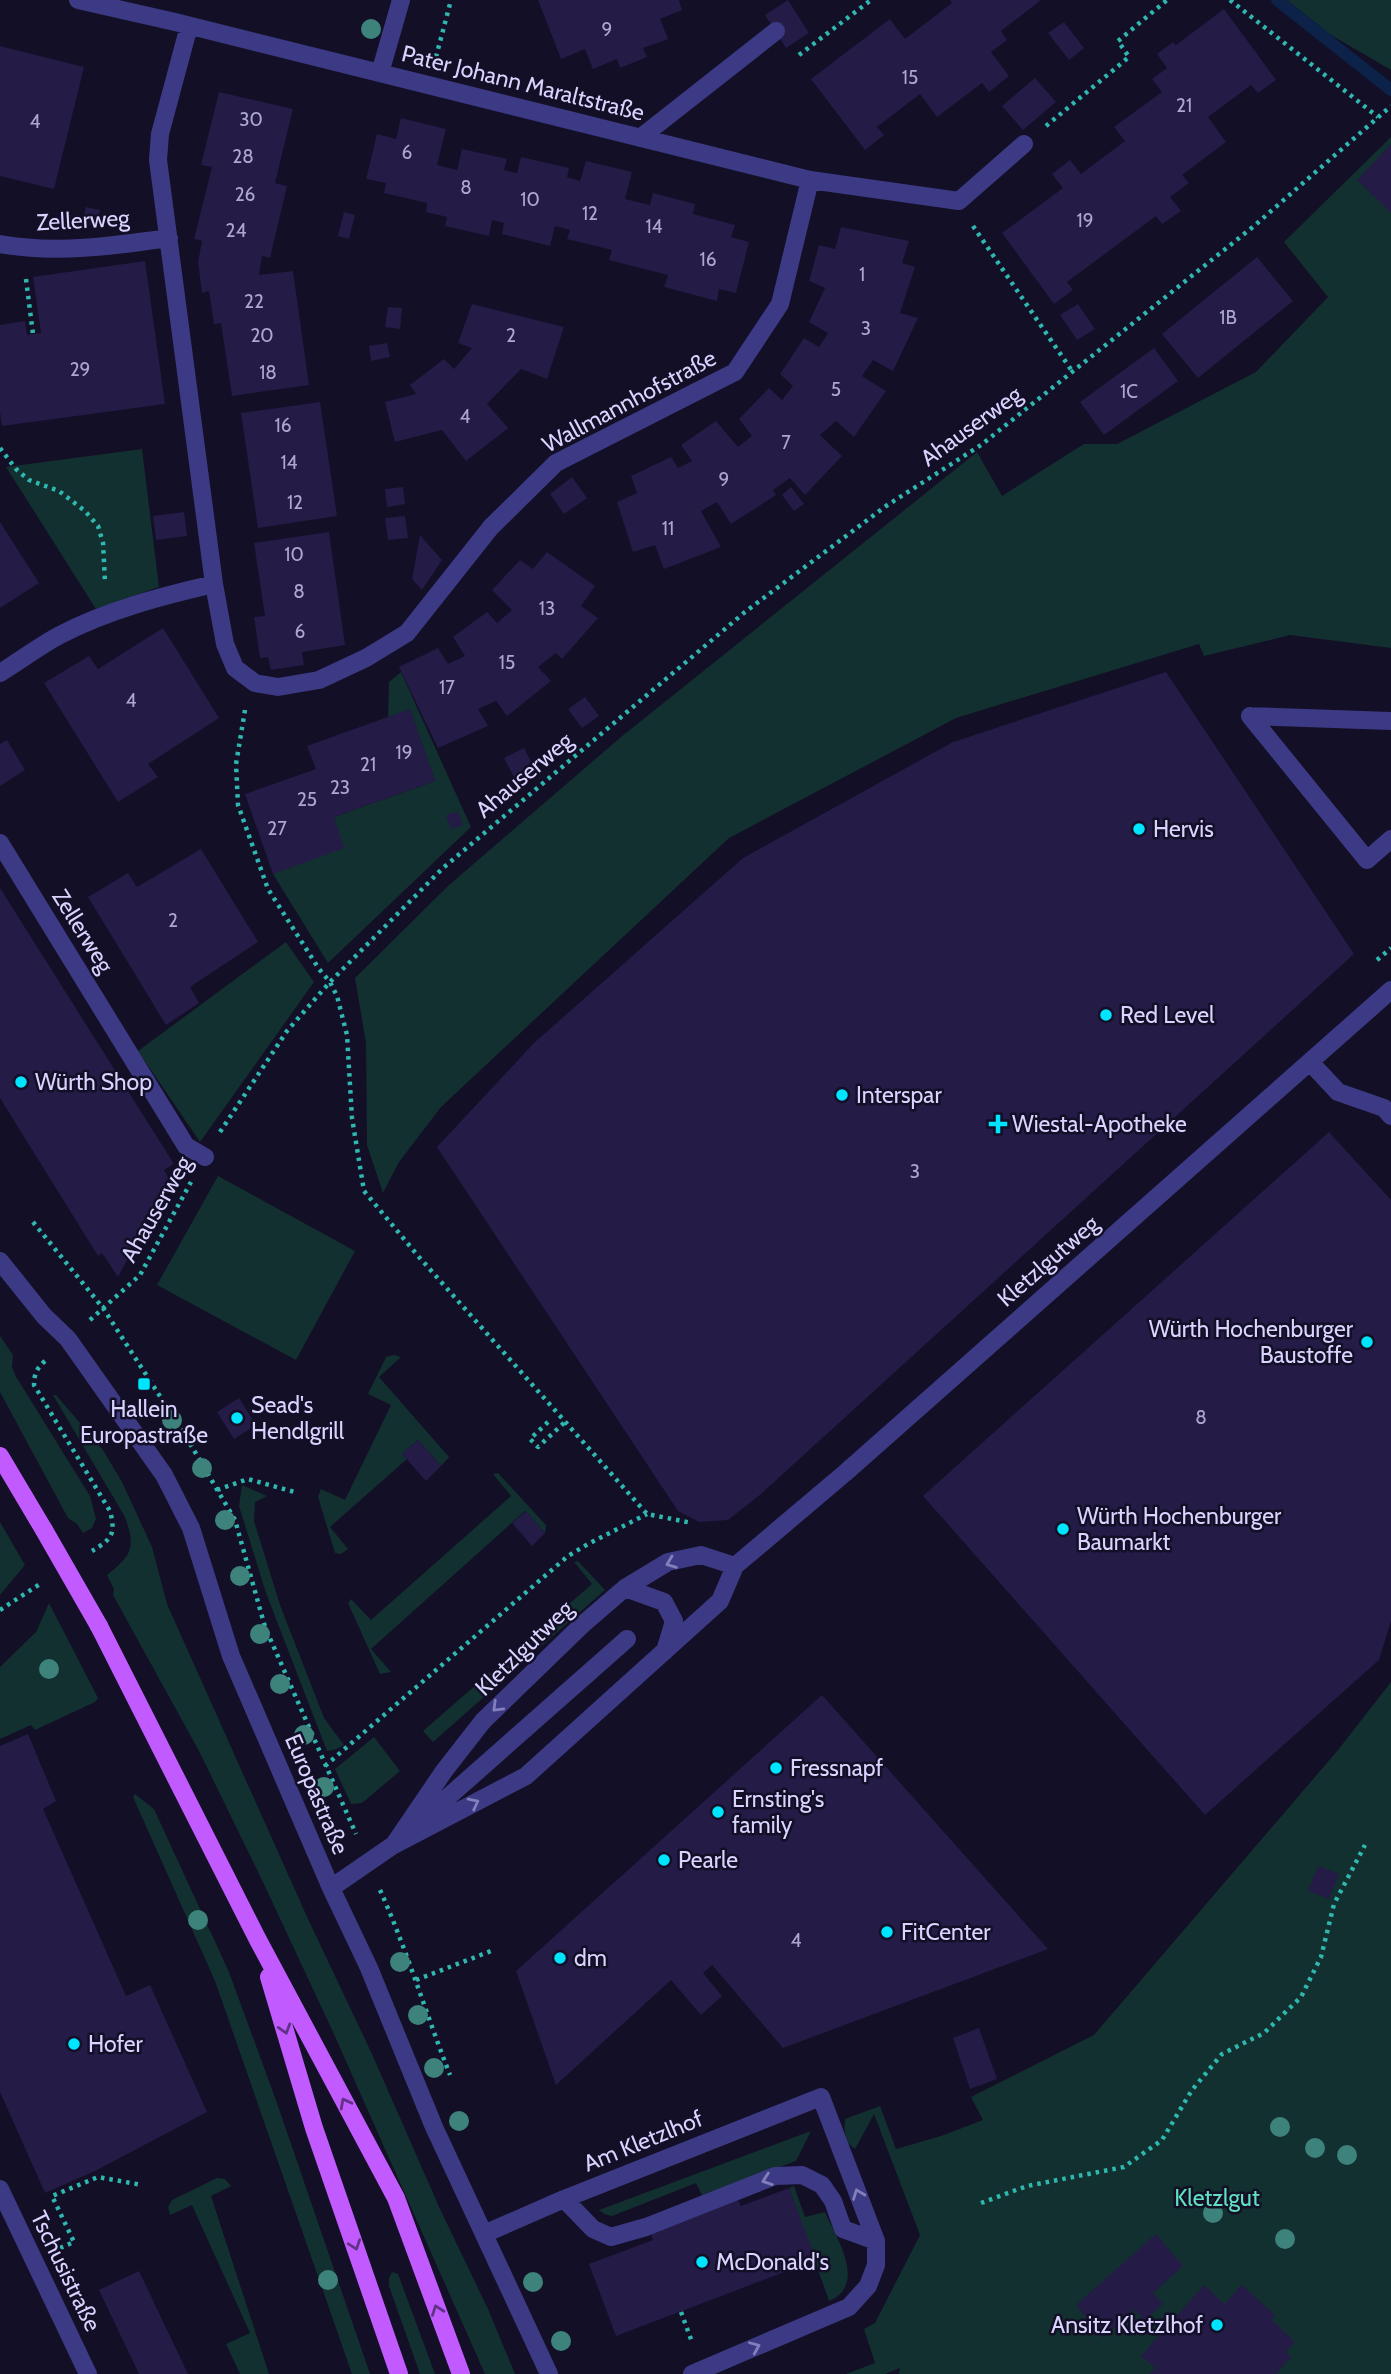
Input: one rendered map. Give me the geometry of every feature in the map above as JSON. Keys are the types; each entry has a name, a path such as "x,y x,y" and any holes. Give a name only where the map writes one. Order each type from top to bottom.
{"main road":[{"path":"0,1455 100,1626 258,1940 396,2199 461,2374"},
{"path":"258,1940 314,2128 399,2374"}],"street":[{"name":"Pater Johann Maraltstraße","path":"78,0 810,180 959,201"},
{"path":"380,73 401,0"},
{"path":"189,26 160,134 158,160 214,584 225,644 235,668 255,683"},
{"path":"640,138 776,31"},
{"path":"959,201 1024,144"},
{"name":"Wallmannhofstraße","path":"255,683 278,687 319,680 366,658 407,633 491,527 556,463 735,372 780,304 810,180"},
{"name":"Zellerweg","path":"0,244 21,248 76,248 169,238"},
{"path":"0,673 60,635 163,596 214,584"},
{"path":"1391,721 1250,716 1367,860 1391,839"},
{"name":"Zellerweg","path":"0,843 186,1146 205,1157"},
{"name":"Kletzlgutweg","path":"331,1888 392,1846 526,1776 720,1601 736,1566 845,1473 1391,990"},
{"path":"1310,1062 1338,1092 1384,1108 1391,1116"},
{"name":"Europastraße","path":"0,1261 44,1316 68,1339 164,1475 191,1528 231,1656 331,1888 369,1968 434,2127 549,2374"},
{"name":"Kletzlgutweg","path":"392,1846 482,1721 582,1625 625,1588 668,1562 701,1555 736,1566"},
{"path":"625,1588 664,1602 674,1621 664,1654"},
{"path":"392,1846 627,1639"},
{"name":"Am Kletzlhof","path":"484,2234 564,2199 821,2098 876,2241"},
{"path":"564,2199 593,2229 611,2237 646,2228 775,2176 802,2175 822,2185 832,2201 843,2229 876,2241 876,2265 868,2286 849,2307 692,2374"},
{"name":"Tschusistraße","path":"0,2189 88,2374"}],"path":[{"path":"428,85 451,0"},
{"path":"1024,144 1129,57 1118,41 1167,0"},
{"path":"1230,0 1378,117"},
{"name":"Ahauserweg","path":"81,1558 103,1545 111,1536 114,1526 110,1511 34,1385 38,1367 140,1275 205,1157 288,1031 330,982 443,868 745,612 886,506 981,445 1254,226 1390,106"},
{"path":"959,201 978,236 1072,371"},
{"path":"21,248 33,334"},
{"path":"0,448 16,469 29,480 60,491 85,511 98,526 103,543 106,596 111,614"},
{"path":"255,683 246,708 236,764 238,805 268,889 337,996 347,1035 352,1118 364,1191 419,1257 647,1514 700,1524"},
{"path":"1370,967 1391,948"},
{"path":"33,1222 103,1308 185,1435 234,1520 265,1628 398,1931 453,2083"},
{"path":"548,1422 530,1439 538,1447 565,1422"},
{"path":"217,1490 247,1479 298,1493"},
{"path":"326,1766 568,1556 647,1514"},
{"path":"0,1610 47,1579"},
{"path":"981,2203 1027,2186 1124,2167 1162,2140 1192,2090 1222,2054 1264,2033 1301,1997 1321,1957 1334,1904 1365,1845"},
{"path":"416,1980 491,1951"},
{"path":"34,2260 74,2242 52,2196 98,2177 142,2185"}],"green space":[{"path":"1287,0 1391,0 1391,70 1331,35"},
{"path":"1391,137 1391,648 1290,635 1204,656 1199,644 956,718 729,838 441,1107 399,1162 383,1193 367,1145 366,1043 355,978 448,886 621,737 977,452 1002,496 1084,444 1117,444 1256,372 1328,297 1284,242"},
{"path":"142,449 159,587 96,609 6,467"},
{"path":"401,672 471,827 328,963 273,874 334,817 435,781 410,710 388,717 389,682"},
{"path":"286,942 314,982 200,1142 138,1051"},
{"path":"218,1176 355,1251 296,1360 157,1285"},
{"path":"0,1336 13,1355 12,1367 15,1375 90,1496 96,1519 92,1528 83,1533 77,1524 68,1518 0,1392"},
{"path":"386,1357 401,1357 379,1377 449,1457 441,1466 418,1440 402,1454 407,1459 330,1527 348,1549 341,1554 335,1553 318,1497 321,1489 345,1500 391,1405 368,1394"},
{"path":"53,1395 56,1395 103,1450 122,1482 152,1547 167,1604 440,2209 488,2309 515,2374 485,2374 333,2032 262,1880 199,1751 113,1595 114,1589 107,1575 127,1556 131,1544 125,1517"},
{"path":"498,1473 546,1525 545,1533 525,1511 371,1649 391,1672 380,1674 348,1603 351,1599 371,1620 511,1496 493,1474"},
{"path":"242,1485 267,1496 255,1502 254,1521 280,1605 324,1718 344,1745 334,1750 327,1751 266,1593 239,1506"},
{"path":"0,1522 25,1565 0,1595"},
{"path":"578,1561 605,1590 433,1742 423,1731 592,1584 574,1562"},
{"path":"49,1603 98,1698 95,1702 35,1730 31,1725 0,1739 0,1667 36,1632"},
{"name":"Kletzlgut","path":"1391,1682 1391,2374 899,2374 900,2368 885,2374 846,2374 875,2363 864,2329 875,2323 920,2235 874,2114 855,2149 847,2139 845,2119 880,2106 896,2149 941,2136 983,2120 971,2097 1094,2035 1338,1750"},
{"path":"374,1737 400,1771 362,1803 351,1804 335,1769"},
{"path":"135,1794 154,1809 229,1972 370,2374 352,2374 215,1981 133,1797"},
{"path":"811,2131 796,2161 702,2195 696,2183 612,2216 599,2210"},
{"path":"217,2178 225,2179 231,2186 211,2196 269,2374 240,2374 226,2344 250,2333 192,2205 170,2215 168,2207 172,2200"},
{"path":"794,2186 805,2217 825,2212 846,2260 846,2284 840,2294 829,2301 789,2188"},
{"path":"392,2272 398,2274 435,2374 420,2374 389,2286"}],"building":[{"path":"538,0 679,0 682,10 660,19 668,39 643,48 647,57 620,68 617,59 593,69 585,49 561,59"},
{"path":"788,0 809,33 786,48 765,15"},
{"path":"950,0 1041,0 1001,31 1007,40 991,52 1009,76 989,92 982,83 937,117 920,94 877,127 884,135 865,150 811,79 890,19 905,39 952,3"},
{"path":"1224,9 1276,80 1258,93 1251,85 1208,117 1226,142 1182,175 1189,183 1170,197 1181,211 1162,224 1156,216 1067,282 1073,290 1054,304 1002,233 1063,188 1052,174 1070,160 1081,174 1125,141 1114,127 1162,92 1152,79 1167,68 1157,54 1173,42 1176,45"},
{"path":"1064,22 1084,48 1069,60 1048,33"},
{"path":"0,46 84,67 54,189 0,176"},
{"path":"1035,78 1056,102 1023,130 1002,106"},
{"path":"219,92 293,109 275,183 287,186 270,258 262,256 259,275 293,271 309,385 232,396 221,323 214,324 209,291 202,293 198,262 202,241 194,239 212,167 201,165"},
{"path":"401,118 446,129 437,165 457,170 462,149 507,159 504,170 517,173 521,157 569,168 567,177 580,181 586,161 632,172 625,199 650,205 653,193 695,204 693,214 735,225 731,237 749,242 736,293 719,289 717,301 664,287 668,275 609,260 612,250 567,239 570,230 555,226 550,246 502,234 504,223 492,220 489,236 445,226 447,217 426,212 427,203 384,193 386,183 366,179 377,134 396,139"},
{"path":"1391,144 1391,213 1357,180"},
{"path":"86,207 100,210 96,226 82,223"},
{"path":"344,212 355,215 349,239 338,236"},
{"path":"841,227 909,241 902,263 915,267 900,313 918,318 893,371 873,360 862,376 886,391 854,437 836,421 820,435 842,456 805,495 790,478 773,490 776,495 731,524 717,502 701,511 721,547 664,569 655,545 633,552 617,502 637,493 631,476 671,457 678,468 692,461 681,445 716,421 738,447 752,436 739,419 769,388 782,400 793,386 780,374 804,338 819,347 828,333 809,322 825,288 809,281 819,245 835,249"},
{"path":"1257,257 1293,301 1198,378 1162,334"},
{"path":"145,261 165,404 2,426 0,325 25,321 27,335 41,333 33,277"},
{"path":"472,304 564,327 547,379 521,369 487,404 508,428 466,461 442,430 395,442 385,402 416,394 410,385 444,359 454,369 472,348 458,343"},
{"path":"1078,304 1095,329 1077,340 1060,315"},
{"path":"388,307 402,308 400,329 385,327"},
{"path":"387,343 390,357 371,361 369,346"},
{"path":"1154,348 1178,381 1104,435 1080,402"},
{"path":"320,402 337,516 258,528 241,413"},
{"path":"572,477 587,498 564,514 550,494"},
{"path":"403,487 405,504 387,507 385,489"},
{"path":"791,487 804,504 794,511 782,495"},
{"path":"184,512 187,536 156,540 153,516"},
{"path":"405,516 408,538 388,540 385,518"},
{"path":"0,522 39,583 0,608"},
{"path":"329,532 345,645 302,652 304,665 271,670 268,657 260,658 254,617 265,616 254,543"},
{"path":"420,535 442,560 422,590 412,579"},
{"path":"547,552 595,586 581,606 598,618 562,659 556,653 538,667 551,681 507,716 496,701 478,709 488,726 438,748 399,667 438,648 448,664 465,656 453,637 487,612 497,623 512,610 492,590 520,560 533,569"},
{"path":"163,628 219,718 148,764 158,777 118,802 44,683 89,656 98,669"},
{"name":"Interspar","path":"1166,672 1354,954 761,1494 728,1520 699,1522 678,1511 437,1147 534,1043 743,858 953,742"},
{"path":"585,697 599,716 582,728 568,709"},
{"path":"410,709 435,781 334,817 344,848 273,874 245,794 316,769 307,746"},
{"path":"7,740 25,770 0,786 0,744"},
{"path":"524,748 535,769 515,779 504,758"},
{"path":"458,811 463,825 451,829 446,815"},
{"path":"201,849 258,942 190,987 199,1003 166,1025 88,897 128,873 137,887"},
{"path":"0,888 174,1164 164,1170 170,1180 118,1277 102,1253 98,1256 0,1098"},
{"path":"1329,1132 1391,1200 1391,1621 1379,1660 1205,1815 923,1496"},
{"name":"Sead's Hendlgrill","path":"239,1398 256,1425 234,1439 217,1412"},
{"path":"418,1440 441,1466 426,1481 402,1454"},
{"path":"526,1511 545,1533 532,1546 512,1523"},
{"path":"822,1695 1048,1949 783,2048 712,1965 703,1973 722,1996 701,2015 671,1980 556,2085 516,1971"},
{"name":"Hofer","path":"28,1734 56,1801 43,1809 126,1996 150,1985 207,2112 95,2171 45,2193 0,2092 0,1746"},
{"path":"1318,1866 1339,1874 1329,1899 1308,1891"},
{"path":"979,2028 997,2079 970,2089 953,2038"},
{"name":"McDonald's","path":"789,2188 816,2260 616,2336 589,2264 653,2240 650,2232 737,2198 741,2206"},
{"path":"1156,2234 1183,2266 1153,2293 1163,2304 1144,2321 1135,2310 1103,2338 1076,2305"},
{"path":"139,2271 188,2374 139,2374 99,2290"},
{"name":"Ansitz Kletzlhof","path":"1204,2285 1224,2304 1242,2285 1275,2315 1271,2319 1295,2342 1286,2352 1291,2357 1276,2374 1149,2374 1155,2368 1141,2356"}],"waterway":[{"path":"1277,0 1391,90"}],"place":[{"name":"Hervis","path":"1139,829"},
{"name":"Red Level","path":"1106,1015"},
{"name":"Würth Shop","path":"21,1082"},
{"name":"Interspar","path":"842,1095"},
{"name":"Wiestal-Apotheke","path":"998,1124"},
{"name":"Würth Hochenburger Baustoffe","path":"1367,1342"},
{"name":"Hallein Europastraße","path":"144,1384"},
{"name":"Sead's Hendlgrill","path":"237,1418"},
{"name":"Würth Hochenburger Baumarkt","path":"1063,1529"},
{"name":"Fressnapf","path":"776,1768"},
{"name":"Ernsting's family","path":"718,1812"},
{"name":"Pearle","path":"664,1860"},
{"name":"FitCenter","path":"887,1932"},
{"name":"dm","path":"560,1958"},
{"name":"Hofer","path":"74,2044"},
{"name":"McDonald's","path":"702,2262"},
{"name":"Ansitz Kletzlhof","path":"1217,2325"}]}
